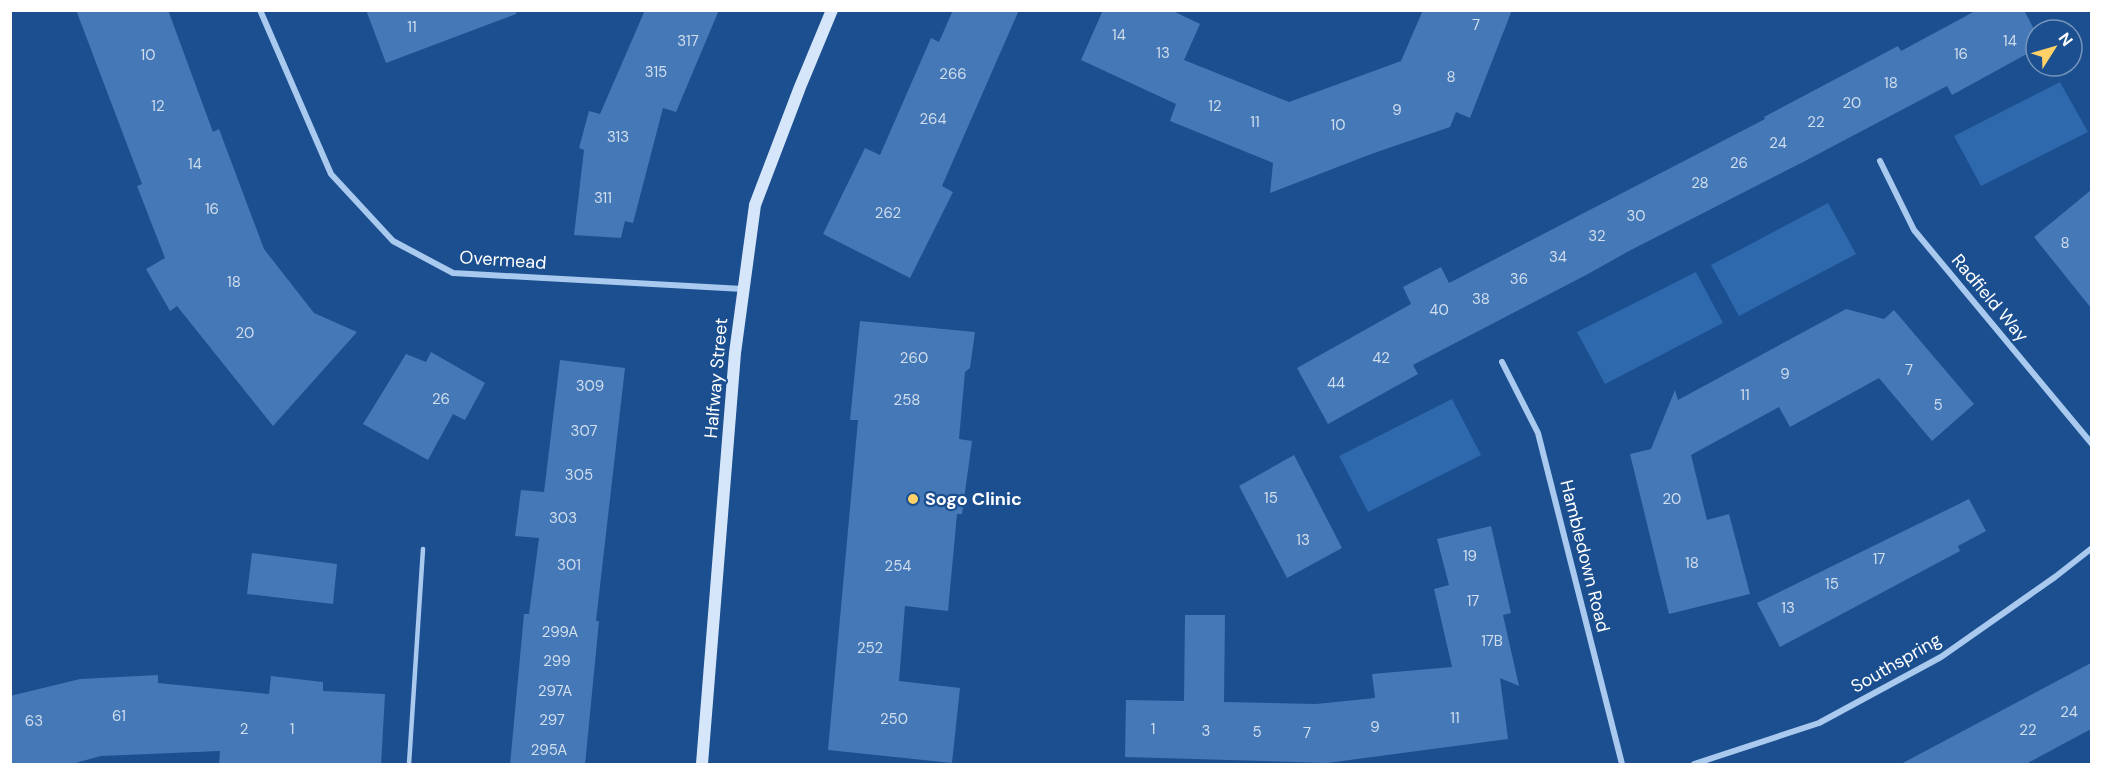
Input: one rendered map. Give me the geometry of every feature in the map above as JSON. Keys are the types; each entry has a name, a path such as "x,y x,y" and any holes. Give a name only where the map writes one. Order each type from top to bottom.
{"main road":[{"name":"Halfway Street","path":"702,765 735,353 755,205 832,10"}],"street":[{"name":"Overmead","path":"260,10 331,174 393,241 453,273 743,290"},
{"name":"Radfield Way","path":"1880,161 1914,230 2091,444"},
{"name":"Hambledown Road","path":"1502,362 1538,433 1622,765"},
{"name":"Southspring","path":"1694,765 1830,718 1941,657 2055,577 2091,548"}],"lane":[{"path":"409,765 423,549"}],"shaded area":[{"path":"2060,82 2088,132 1981,186 1954,136"},
{"path":"1828,203 1856,254 1739,316 1711,265"},
{"path":"1696,272 1723,323 1605,384 1577,332"},
{"path":"1452,399 1481,455 1368,512 1339,456"}],"building":[{"path":"76,10 168,10 213,132 219,129 264,249 314,313 357,332 273,426 177,306 170,311 146,269 165,258 137,186 142,184"},
{"path":"366,10 516,10 516,14 386,63"},
{"path":"645,10 719,10 676,112 663,108 633,223 625,221 621,238 574,235 584,150 579,148 589,111 600,114"},
{"path":"953,10 1019,10 942,186 953,192 910,278 823,234 865,148 880,155 931,38 939,42"},
{"path":"1103,10 1171,10 1200,24 1184,60 1289,102 1401,61 1423,10 1512,10 1470,118 1456,112 1450,127 1270,193 1273,163 1170,121 1176,104 1081,60"},
{"path":"1977,10 2024,10 2028,18 2024,18 2024,56 1952,95 1947,86 1413,365 1418,374 1328,424 1297,368 1411,304 1403,287 1441,267 1449,283 1765,119 1764,117 1898,46 1901,51"},
{"path":"2091,190 2091,308 2034,237"},
{"path":"1846,309 1884,319 1894,310 1974,404 1932,441 1879,378 1790,427 1779,407 1691,455 1707,520 1729,514 1750,594 1669,614 1630,454 1651,449 1675,390 1678,400"},
{"path":"860,321 975,332 970,368 965,372 959,439 972,441 962,514 957,514 948,611 905,606 899,681 960,688 952,763 828,750 858,420 850,420"},
{"path":"431,352 485,383 465,420 453,414 428,460 363,424 406,354 426,362"},
{"path":"560,360 625,368 596,621 599,621 585,765 510,765 524,614 529,614 539,538 515,536 521,490 544,492"},
{"path":"1294,455 1342,548 1287,578 1239,486"},
{"path":"1969,499 1986,531 1958,546 1960,551 1780,647 1757,603"},
{"path":"1491,526 1511,613 1503,615 1519,686 1500,678 1508,739 1327,763 1125,757 1126,700 1184,701 1185,615 1225,615 1224,702 1316,704 1375,698 1372,674 1452,667 1434,589 1449,585 1437,539"},
{"path":"252,553 337,564 333,604 247,594"},
{"path":"2091,663 2091,729 2024,765 1899,765"},
{"path":"158,675 158,683 269,694 271,676 323,682 323,691 385,694 381,765 219,765 220,751 101,756 68,765 10,765 10,696 80,679"}],"place":[{"name":"Sogo Clinic","path":"913,499"}]}
